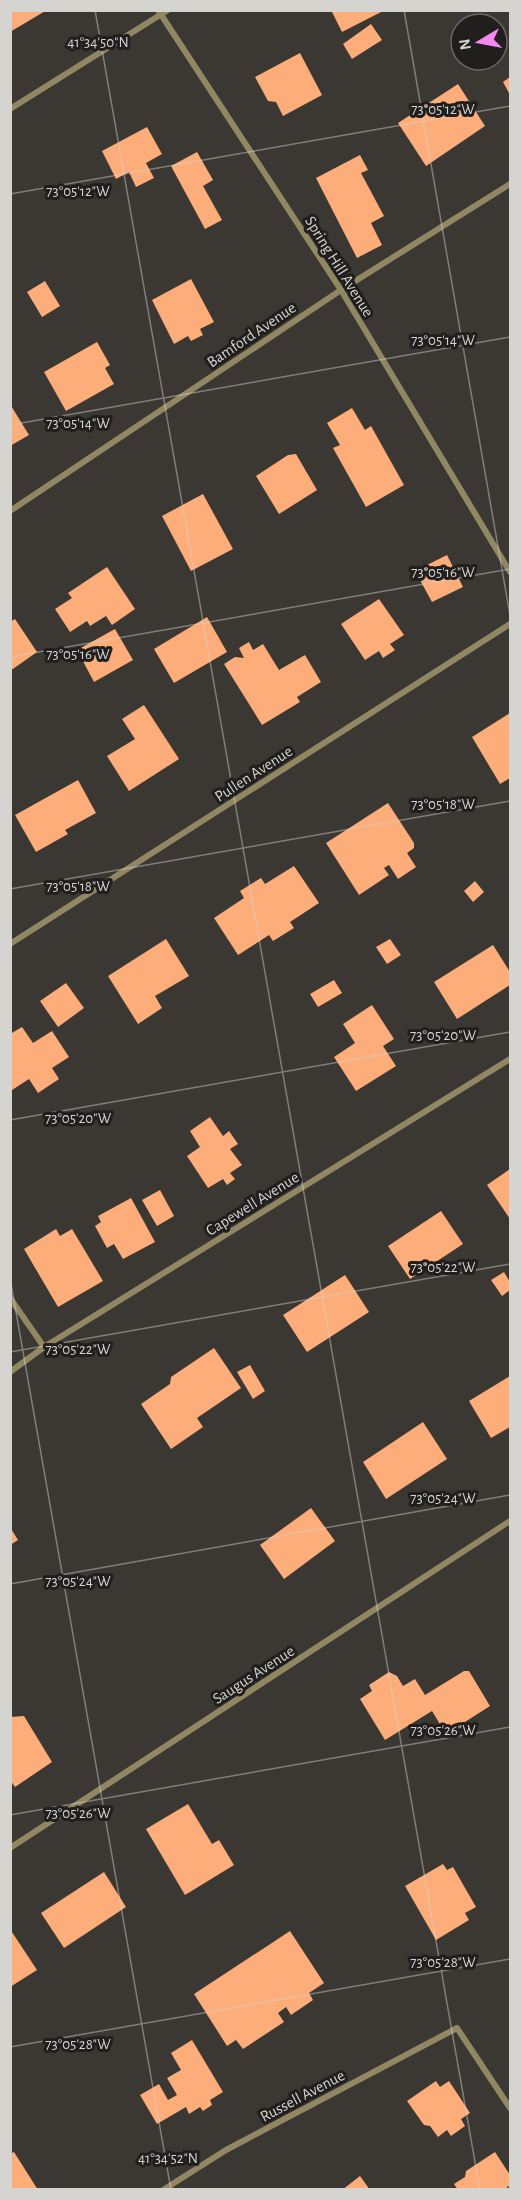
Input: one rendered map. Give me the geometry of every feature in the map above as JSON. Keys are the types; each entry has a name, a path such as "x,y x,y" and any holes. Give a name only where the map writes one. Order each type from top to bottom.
{"street":[{"path":"10,109 168,10"},
{"name":"Spring Hill Avenue","path":"160,13 341,290 510,572"},
{"name":"Bamford Avenue","path":"10,512 341,290 510,184"},
{"name":"Pullen Avenue","path":"10,944 510,624"},
{"name":"Capewell Avenue","path":"10,1372 44,1347 510,1059"},
{"path":"10,1298 44,1347"},
{"name":"Saugus Avenue","path":"10,1848 510,1521"},
{"name":"Russell Avenue","path":"163,2190 226,2150 457,2028 510,2108"}],"building":[{"path":"10,10 47,10 10,32"},
{"path":"331,10 385,10 342,32"},
{"path":"371,24 382,40 352,59 343,44"},
{"path":"300,53 322,95 283,116 276,102 268,101 255,77"},
{"path":"510,77 510,95 503,82"},
{"path":"458,84 485,126 426,166 398,123"},
{"path":"147,127 162,154 146,163 154,178 136,187 129,172 116,179 102,151"},
{"path":"197,152 213,180 203,186 222,220 205,229 171,166"},
{"path":"360,155 368,170 361,173 384,216 371,223 382,245 357,258 316,178"},
{"path":"191,279 214,322 200,329 203,335 191,341 188,336 174,344 152,300"},
{"path":"45,281 60,306 42,317 27,292"},
{"path":"97,342 110,365 105,368 114,384 66,411 44,372"},
{"path":"10,404 29,435 10,446"},
{"path":"352,408 365,430 371,426 404,485 366,507 333,448 340,445 327,423"},
{"path":"296,454 317,490 279,514 256,476 288,455"},
{"path":"203,494 233,549 191,571 162,516"},
{"path":"447,555 463,587 432,602 415,571"},
{"path":"107,567 135,609 112,625 106,616 90,626 87,621 70,632 55,609 72,598 68,593"},
{"path":"379,599 404,635 390,644 395,650 383,658 379,651 365,660 341,624"},
{"path":"207,617 227,652 174,683 154,649"},
{"path":"15,619 37,652 10,671 10,622"},
{"path":"115,629 133,660 94,682 77,650"},
{"path":"249,642 253,650 263,644 279,670 305,655 321,682 297,697 300,702 262,725 224,664 235,657 244,658 239,648"},
{"path":"144,705 179,759 129,791 107,756 135,739 122,719"},
{"path":"510,713 510,778 500,784 472,737"},
{"path":"78,780 96,813 65,830 68,834 36,852 15,815"},
{"path":"388,803 414,843 414,848 407,853 416,867 398,879 389,865 384,868 389,875 359,895 326,843"},
{"path":"294,866 319,903 290,922 294,928 273,941 269,935 238,955 214,918 244,898 240,891 261,878 265,884"},
{"path":"475,881 484,892 473,902 464,891"},
{"path":"166,939 189,976 155,996 162,1008 138,1024 108,976"},
{"path":"390,939 401,955 387,964 376,947"},
{"path":"493,945 510,972 510,985 457,1019 434,982"},
{"path":"334,980 342,993 318,1007 310,994"},
{"path":"66,983 84,1008 58,1027 40,1001"},
{"path":"372,1005 394,1039 383,1046 396,1066 356,1091 334,1057 355,1043 343,1024"},
{"path":"22,1027 33,1043 52,1031 69,1057 52,1068 59,1079 38,1093 29,1079 12,1090 10,1088 10,1034"},
{"path":"210,1117 223,1136 229,1131 238,1144 230,1149 242,1165 230,1173 235,1179 227,1185 223,1179 208,1188 187,1156 200,1147 190,1131"},
{"path":"510,1169 510,1219 487,1185"},
{"path":"160,1190 174,1216 157,1226 142,1200"},
{"path":"131,1198 155,1242 123,1259 114,1244 107,1248 95,1226 101,1222 98,1216"},
{"path":"441,1211 463,1244 410,1279 388,1246"},
{"path":"56,1229 60,1236 72,1229 103,1281 58,1307 24,1249"},
{"path":"504,1272 510,1282 510,1290 502,1296 491,1280"},
{"path":"345,1275 369,1312 307,1352 283,1315"},
{"path":"214,1348 241,1388 197,1418 203,1427 171,1449 141,1404 170,1384 171,1377"},
{"path":"250,1365 265,1391 253,1399 237,1372"},
{"path":"510,1376 510,1427 491,1438 469,1401"},
{"path":"423,1422 447,1459 386,1499 363,1462"},
{"path":"311,1508 335,1541 284,1579 260,1545"},
{"path":"10,1527 18,1540 10,1545"},
{"path":"464,1671 469,1671 490,1706 446,1734 432,1711 385,1740 360,1699 372,1691 369,1685 389,1672 397,1676 403,1686 415,1679 425,1695"},
{"path":"24,1716 52,1762 15,1787 10,1780 10,1717"},
{"path":"188,1804 212,1844 219,1840 234,1865 185,1895 146,1829"},
{"path":"443,1864 447,1870 453,1867 476,1907 465,1913 469,1920 436,1940 405,1886"},
{"path":"104,1872 126,1907 64,1948 41,1913"},
{"path":"10,1929 37,1970 10,1987"},
{"path":"290,1931 324,1983 309,1993 313,2000 291,2015 286,2007 278,2013 284,2022 243,2049 236,2040 227,2046 194,1994"},
{"path":"192,2040 223,2092 210,2100 212,2105 203,2111 200,2107 189,2114 186,2107 157,2124 140,2095 159,2084 168,2100 177,2095 167,2078 181,2070 171,2053"},
{"path":"436,2081 440,2087 449,2081 470,2113 461,2119 465,2126 451,2136 447,2130 438,2137 430,2126 424,2125 407,2101"},
{"path":"14,2152 38,2190 10,2190 10,2154"},
{"path":"495,2152 510,2175 510,2185 504,2190 458,2190 454,2184 465,2177 466,2171"},
{"path":"360,2176 370,2190 342,2190"}]}
